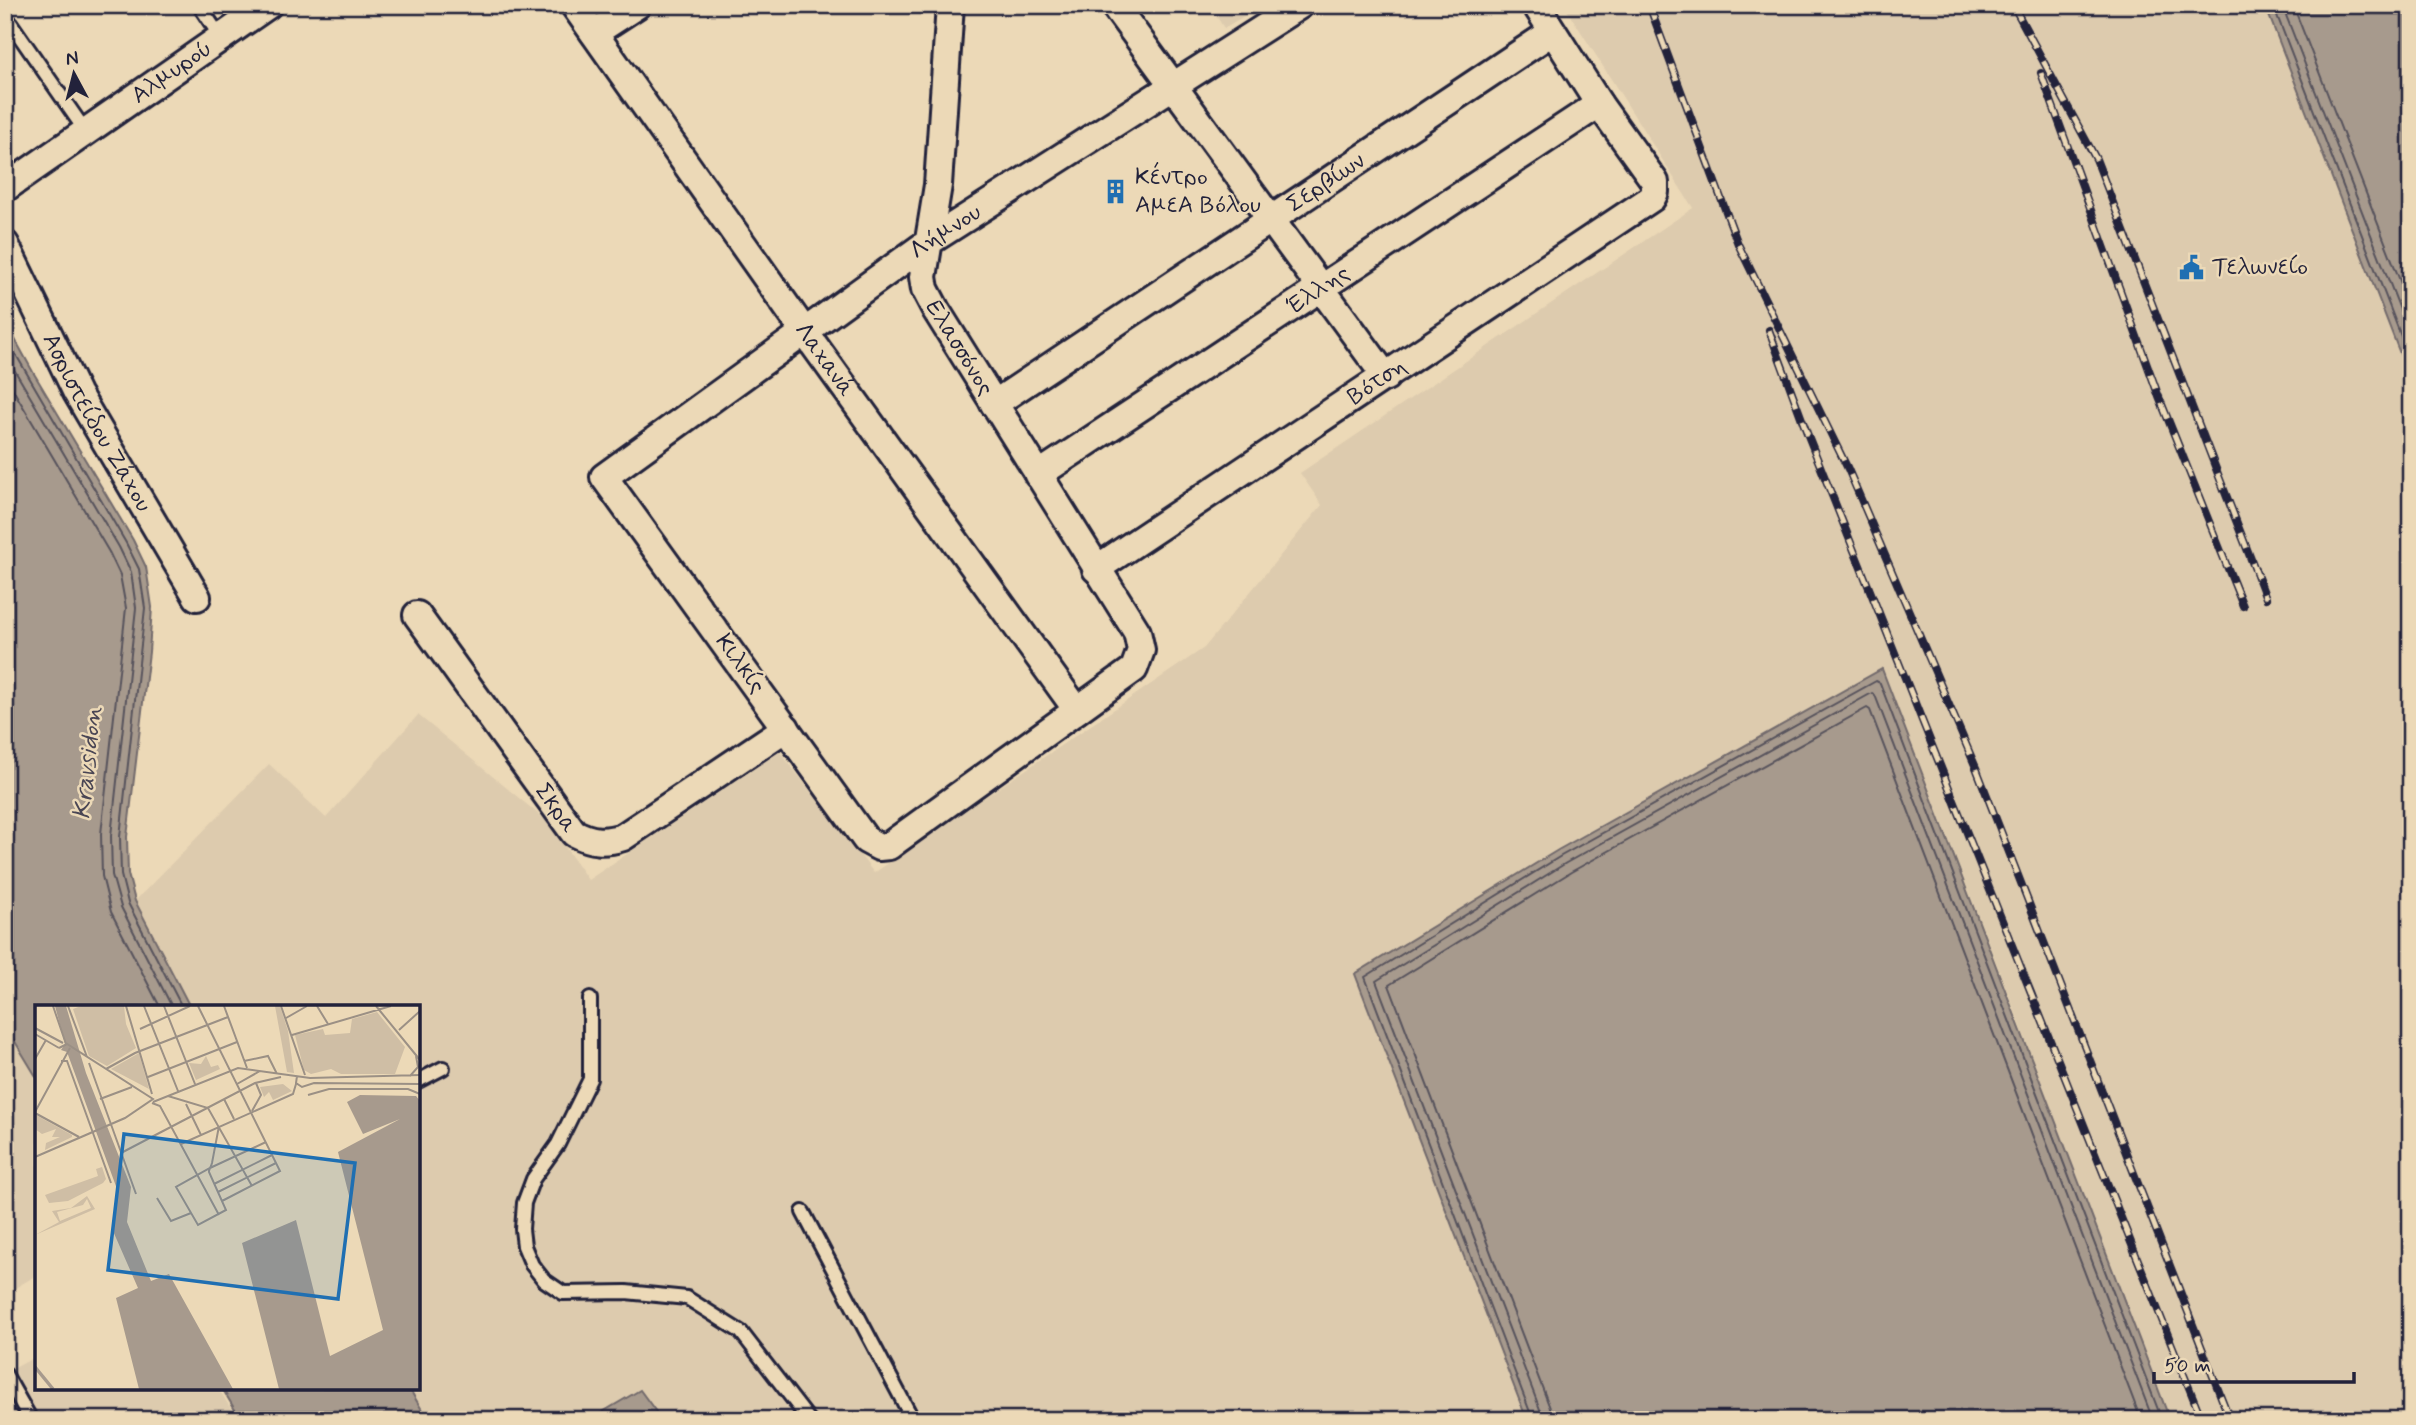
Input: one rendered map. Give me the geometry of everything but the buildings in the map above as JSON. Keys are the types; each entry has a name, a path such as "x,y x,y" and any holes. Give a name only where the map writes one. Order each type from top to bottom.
{"street":[{"name":"Λαχανά","path":"574,5 804,331 1077,710"},
{"path":"594,33 637,5"},
{"name":"Ελασσόνος","path":"950,5 939,184 923,276 925,289 1137,632 1141,650 1133,669 1077,710"},
{"path":"1114,5 1386,376"},
{"name":"Λήμνου","path":"604,477 930,241 1300,5"},
{"path":"1535,5 1599,104"},
{"name":"Αλμυρού","path":"5,188 266,6"},
{"name":"Σερβίων","path":"994,404 1552,32"},
{"name":"Βότση","path":"1096,569 1652,198 1655,182 1599,104"},
{"name":"Έλλης","path":"1038,475 1599,104"},
{"name":"Ασριστείδου Ζάχου","path":"5,244 77,393 197,597"},
{"name":"Κιλκίς","path":"604,477 866,839 879,847 889,846 1077,710"},
{"name":"Σκρα","path":"417,615 574,833 589,841 606,842 623,837 786,727"}],"lane":[{"path":"199,5 221,38"},
{"path":"5,15 86,132"},
{"path":"590,999 590,1079 558,1143 533,1179 524,1203 524,1246 532,1265 544,1280 563,1293 626,1292 687,1298 741,1332 809,1420"},
{"path":"420,1080 443,1068"},
{"path":"803,1212 913,1420"},
{"path":"5,1374 31,1420"}],"shaded area":[{"path":"1209,5 1262,5 1224,28"},
{"path":"1564,5 2265,5 2411,382 2411,1420 2170,1420 1914,750 1558,850 1355,974 1527,1420 662,1420 640,1390 589,1420 428,1420 410,1390 420,1390 420,1005 189,1005 135,901 269,764 326,818 418,715 547,821 588,880 780,752 874,873 1204,648 1322,505 1300,473 1693,208"},
{"path":"5,1025 35,1075 35,1276 5,1294"},
{"path":"35,1357 35,1390 219,1390 238,1420 5,1420 5,1373"}],"water":[{"path":"2265,5 2411,5 2411,382"},
{"name":"Kravsidon","path":"5,321 133,540 146,567 152,607 127,837 128,874 135,901 189,1005 35,1005 35,1075 5,1025"},
{"path":"1882,669 2170,1420 1527,1420 1355,974 1558,850"},
{"path":"223,1390 410,1390 428,1420 241,1420"},
{"path":"640,1390 662,1420 589,1420"}],"railway":[{"path":"1649,5 1738,244 1848,469 1977,770 2230,1420"},
{"path":"2013,5 2096,159 2266,598"},
{"path":"2041,73 2159,397 2243,606"},
{"path":"1769,330 1807,433 2202,1420"}],"place":[{"name":"Κέντρο ΑμεΑ Βόλου","path":"1115,191"},
{"name":"Τελωνείο","path":"2192,267"}]}
